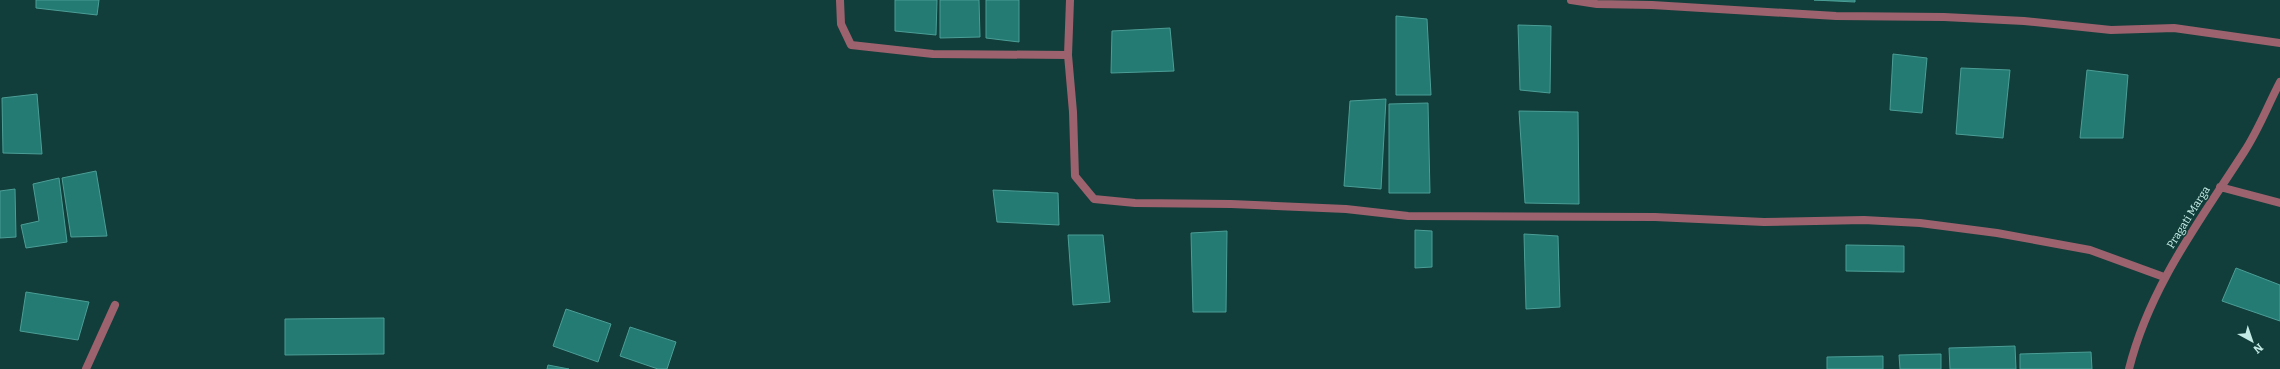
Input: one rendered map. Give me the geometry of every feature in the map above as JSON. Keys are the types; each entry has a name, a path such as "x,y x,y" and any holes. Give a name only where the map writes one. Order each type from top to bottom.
{"street":[{"path":"840,0 841,24 851,46 933,54 1068,55"},
{"path":"1070,0 1068,55 1073,112 1074,176 1094,199 1136,203 1231,204 1346,209 1408,216 1655,217 1764,222 1864,220 1920,223 1996,233 2090,250 2164,276"},
{"path":"1571,0 1596,4 1652,5 1836,16 1944,17 2024,21 2111,30 2174,28 2280,43"},
{"name":"Pragati Marga","path":"2128,369 2135,343 2164,276 2244,152 2280,82"},
{"path":"2220,187 2280,203"},
{"path":"86,369 115,305"}],"building":[{"path":"36,0 99,0 97,15 36,8"},
{"path":"895,0 937,0 936,35 895,31"},
{"path":"940,0 979,0 980,37 940,38"},
{"path":"986,0 1019,0 1019,42 986,38"},
{"path":"1814,0 1855,0 1855,2"},
{"path":"1396,16 1427,19 1431,95 1396,95"},
{"path":"1518,25 1551,26 1550,93 1520,90"},
{"path":"1170,28 1174,71 1111,73 1112,31"},
{"path":"1893,54 1927,58 1922,113 1890,110"},
{"path":"1961,68 2010,70 2003,138 1956,134"},
{"path":"2087,70 2128,75 2123,138 2080,138"},
{"path":"37,94 42,154 3,153 2,98"},
{"path":"1386,99 1381,189 1344,186 1350,101"},
{"path":"1428,103 1430,193 1389,193 1389,104"},
{"path":"1519,111 1578,112 1579,204 1525,203"},
{"path":"96,171 107,236 71,237 62,178"},
{"path":"59,178 67,242 26,248 21,225 39,221 33,184"},
{"path":"15,189 16,237 0,238 0,191"},
{"path":"993,190 1058,193 1059,225 997,222"},
{"path":"1415,230 1432,231 1432,267 1415,268"},
{"path":"1227,231 1226,312 1193,312 1191,233"},
{"path":"1524,234 1558,236 1560,307 1526,309"},
{"path":"1068,235 1103,235 1110,302 1073,305"},
{"path":"1846,245 1904,246 1904,272 1846,271"},
{"path":"2236,268 2280,285 2280,321 2222,301"},
{"path":"26,292 89,302 78,340 20,331"},
{"path":"566,309 611,324 598,362 553,346"},
{"path":"384,318 384,354 285,355 285,319"},
{"path":"630,327 676,342 667,369 658,369 620,356"},
{"path":"2015,346 2016,369 1950,369 1949,348"},
{"path":"2091,352 2092,369 2020,369 2020,354"},
{"path":"1941,354 1941,369 1900,369 1899,355"},
{"path":"1883,356 1883,369 1827,369 1827,357"},
{"path":"548,365 569,369 547,369"}]}
